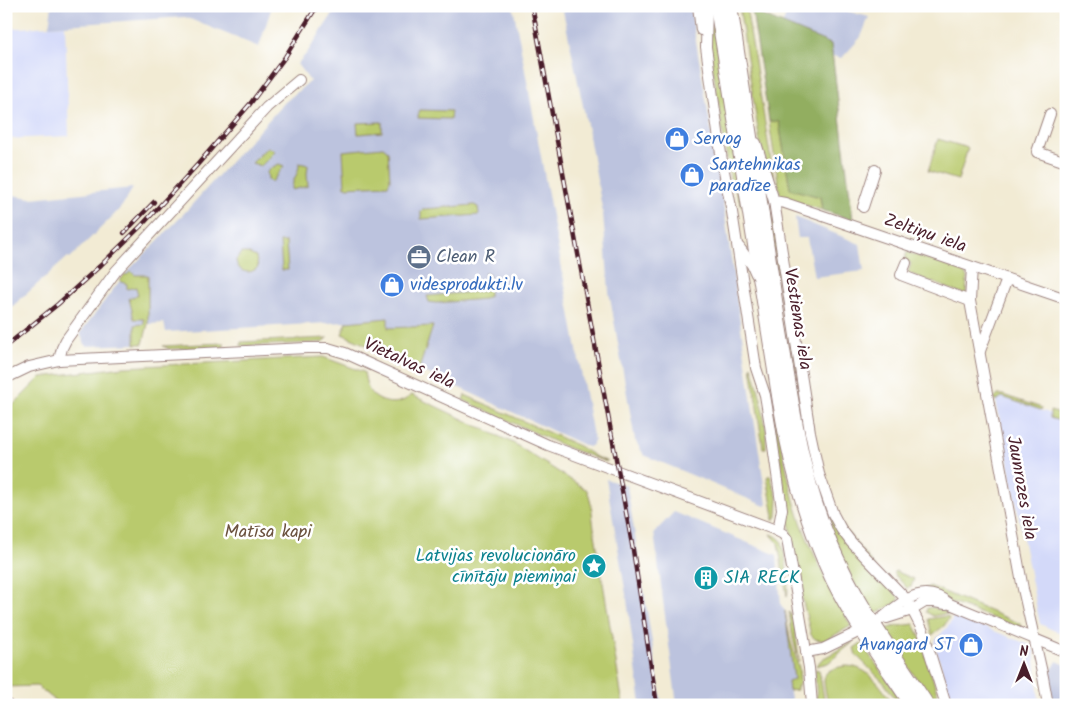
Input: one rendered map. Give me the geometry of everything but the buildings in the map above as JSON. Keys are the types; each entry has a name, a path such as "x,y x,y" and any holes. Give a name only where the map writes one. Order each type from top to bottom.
{"main road":[{"name":"Vestienas iela","path":"717,6 788,451 797,485 818,544 834,580 864,629"},
{"name":"Vestienas iela","path":"730,6 800,449 815,502 830,543 854,593 864,629"},
{"path":"864,629 912,705"},
{"path":"864,629 927,705"}],"street":[{"name":"Vestienas iela","path":"698,6 754,357 765,395 770,425 782,509 778,531"},
{"name":"Vestienas iela","path":"706,47 707,6"},
{"path":"59,360 66,340 116,271 267,108 300,80"},
{"path":"1050,114 1037,152 1066,162"},
{"path":"746,115 774,201 810,432 819,474 833,514 842,530 851,542 907,600 922,631 946,705"},
{"path":"863,207 875,170"},
{"name":"Zeltiņu iela","path":"774,201 1066,299"},
{"name":"Vestienas iela","path":"737,244 752,265 760,283"},
{"path":"906,264 901,275 970,302"},
{"name":"Jaunrozes iela","path":"972,267 970,302 1023,589 1048,705"},
{"path":"980,351 1007,279"},
{"name":"Vietalvas iela","path":"6,378 29,367 59,360 307,348 333,349 378,367 548,445 778,531"},
{"path":"778,531 787,539 806,652 812,705"},
{"path":"950,604 943,598 926,593 915,595 878,622 930,602 950,604 1066,652"},
{"path":"806,652 823,649 864,629"}],"shaded area":[{"path":"52,6 272,6 259,47 185,17 49,26"},
{"path":"338,6 513,6 594,441 592,445 588,447 342,334 346,322 166,332 164,323 135,325 135,344 86,346 80,333 125,274 177,221 284,103 310,81 297,64 307,53"},
{"path":"562,6 690,6 722,195 767,504 765,506 644,455 635,440 609,292 603,213"},
{"path":"829,6 869,17 861,37 842,58 818,53 778,36 789,7"},
{"path":"65,25 69,136 6,139 6,29"},
{"path":"133,188 114,215 70,258 68,257 6,312 6,194 31,198"},
{"path":"795,217 860,244 864,271 814,277 807,238 798,238"},
{"path":"1002,397 1066,419 1066,636 1040,624 996,401"},
{"path":"606,479 627,486 662,705 641,705 627,600"},
{"path":"674,512 777,555 781,605 785,611 795,679 788,681 792,705 677,705 654,533"},
{"path":"956,616 1030,645 1034,650 1039,702 1022,705 953,705 934,643 953,617"},
{"path":"1057,661 1066,665 1066,705 1052,705 1048,677"}],"green space":[{"path":"739,6 746,6 774,179 772,179 760,143"},
{"path":"712,11 742,206 730,179 709,44"},
{"path":"752,11 831,44 853,220 822,210 820,197 790,189 779,122 769,121"},
{"path":"419,110 451,111 450,119 418,118"},
{"path":"769,121 779,121 790,188 820,197 822,210 783,198 780,195"},
{"path":"382,122 382,132 358,134 357,123"},
{"path":"938,139 968,148 958,180 928,171"},
{"path":"383,147 388,151 390,180 388,185 345,187 343,151"},
{"path":"265,149 273,149 275,152 261,166 252,163"},
{"path":"299,163 308,165 308,186 292,190 298,170"},
{"path":"279,164 284,166 272,182 268,179 267,172"},
{"path":"764,187 767,188 827,506 899,598 898,602 873,615 860,596 823,514 804,443"},
{"path":"474,205 478,207 479,215 421,219 421,211 425,209"},
{"path":"280,242 286,242 288,270 282,270"},
{"path":"907,252 964,272 967,278 966,295 908,273 911,263 904,261"},
{"path":"242,253 256,257 258,267 255,270 248,272 241,270 236,260"},
{"path":"131,271 135,275 148,275 148,324 143,344 135,344 135,325 144,324 144,319 134,319 129,298 138,295 136,287 127,289 127,284 120,281 125,274 127,275"},
{"path":"485,273 489,275 489,296 484,299 429,302 427,296 485,291"},
{"path":"388,318 388,328 433,326 419,369 342,334 347,322"},
{"path":"328,338 323,342 241,346 241,342"},
{"path":"224,343 224,347 169,349 163,346"},
{"name":"Matīsa kapi","path":"323,357 364,372 370,392 378,399 392,403 404,400 412,395 513,443 587,490 591,504 623,705 61,705 37,686 6,687 6,412 41,377 124,367"},
{"path":"752,366 761,399 766,429 766,448 763,448"},
{"path":"770,392 791,489 802,525 825,576 851,626 824,641 815,639 811,635 798,581"},
{"path":"465,395 579,446 606,462 566,447 463,400"},
{"path":"998,395 1042,408 1041,410 1002,397 996,401 994,399"},
{"path":"1050,411 1065,415 1063,420 1050,418"},
{"path":"770,475 778,499 777,517 773,520 774,516 767,477"},
{"path":"771,534 780,539 783,544 787,596 778,543"},
{"path":"895,571 914,579 911,587 907,588 893,573"},
{"path":"930,586 1021,624 1020,628 919,591"},
{"path":"933,607 950,613 933,616 926,612 927,608"},
{"path":"785,611 790,639 799,668 800,683 797,690 789,691 788,681 794,679"},
{"path":"789,612 794,619 799,661 793,639"},
{"path":"947,616 949,618 944,626 932,635 928,619"},
{"path":"914,624 919,634 941,705 934,705 884,630"},
{"path":"853,642 828,663 816,666 822,659"},
{"path":"861,643 905,705 900,705 884,683 856,655 854,648"},
{"path":"846,666 854,667 868,674 880,685 894,705 828,705 824,678 830,670"},
{"path":"815,669 819,670 824,698 821,705 817,705"}],"railway":[{"path":"6,346 58,304 101,265 143,224 198,164 250,104 285,57 317,6"},
{"path":"532,6 633,550 657,705"},
{"path":"124,233 154,202"}],"place":[{"name":"Servog","path":"677,139"},
{"name":"Santehnikas paradīze","path":"692,175"},
{"name":"Clean R","path":"419,257"},
{"name":"videsprodukti.lv","path":"392,285"},
{"name":"Latvijas revolucionāro cīnītāju piemiņai","path":"594,566"},
{"name":"SIA RECK","path":"706,578"},
{"name":"Avangard ST","path":"971,645"}]}
